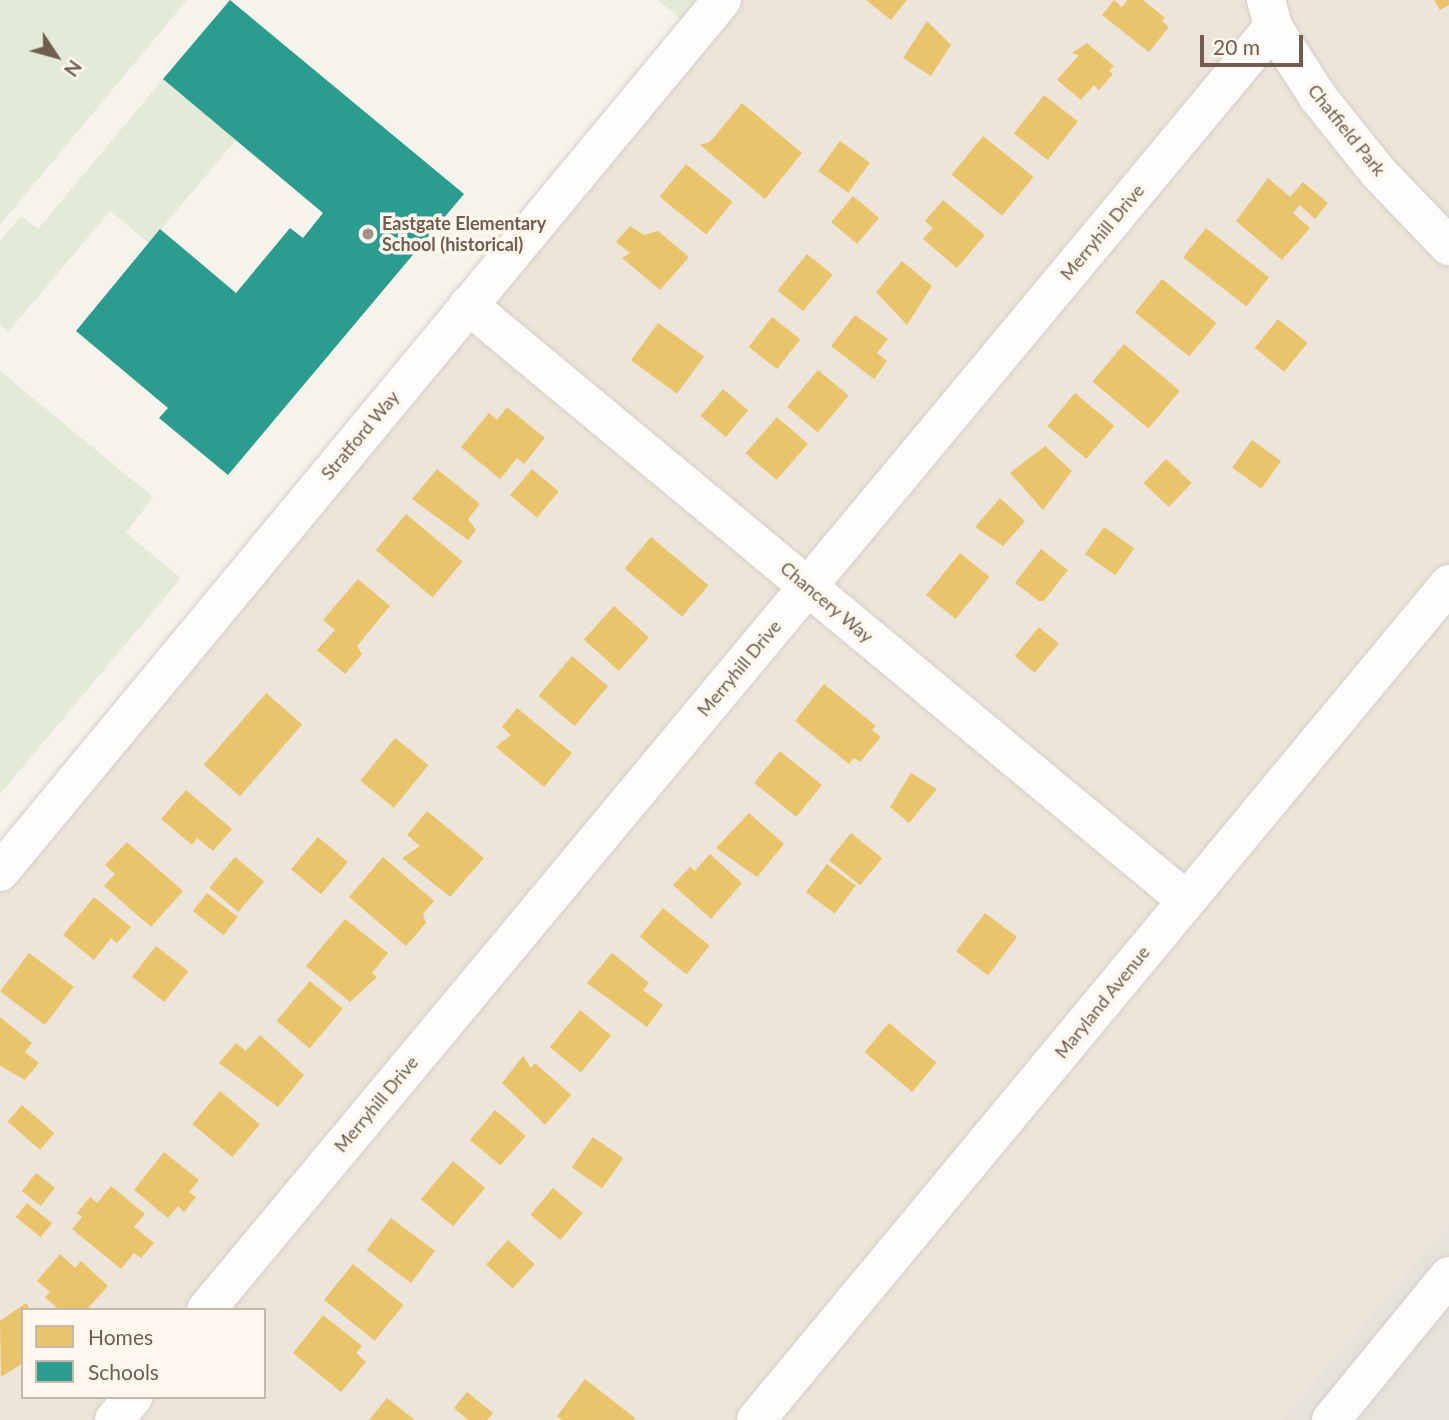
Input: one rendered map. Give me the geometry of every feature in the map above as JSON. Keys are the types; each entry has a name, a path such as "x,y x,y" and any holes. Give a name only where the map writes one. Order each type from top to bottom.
{"street":[{"name":"Stratford Way","path":"0,872 722,0"},
{"name":"Chatfield Park","path":"1270,13 1318,97 1377,171 1449,246"},
{"name":"Merryhill Drive","path":"208,1308 807,585 1270,13"},
{"name":"Chancery Way","path":"468,305 1185,900"},
{"name":"Maryland Avenue","path":"756,1420 1449,584"},
{"path":"1331,1420 1449,1276"},
{"path":"114,1420 131,1399"}],"shaded area":[{"path":"703,0 1449,0 1449,1224 1281,1420 0,1420 0,848"},
{"path":"1449,1224 1449,1420 1281,1420"}],"green space":[{"path":"0,0 187,0 0,225"},
{"path":"658,0 703,0 684,22"},
{"path":"163,79 236,140 149,243 110,211 8,332 0,325 0,241 21,216 38,229"},
{"path":"0,371 153,497 126,533 181,578 0,794"}],"building: Homes":[{"path":"866,0 907,0 891,20"},
{"path":"1114,0 1122,7 1127,0 1143,0 1165,18 1162,21 1169,27 1149,52 1102,15"},
{"path":"1434,0 1449,0 1449,5 1440,10"},
{"path":"927,21 951,45 931,76 903,58"},
{"path":"1087,43 1114,66 1109,71 1113,74 1099,90 1094,85 1081,100 1057,80 1079,55 1072,53"},
{"path":"1044,95 1078,121 1048,160 1014,134"},
{"path":"742,103 802,153 765,199 700,145 710,142"},
{"path":"983,136 1034,177 1002,216 952,175"},
{"path":"840,141 870,163 848,193 818,171"},
{"path":"686,164 733,202 706,234 660,197"},
{"path":"1268,178 1290,197 1303,182 1328,203 1315,219 1300,205 1293,213 1310,228 1282,260 1236,221"},
{"path":"853,196 879,218 857,244 831,222"},
{"path":"943,200 985,235 957,268 923,239 933,228 925,221"},
{"path":"630,226 644,235 658,231 689,257 660,290 622,258 630,253 616,242"},
{"path":"1206,228 1269,277 1246,306 1183,257"},
{"path":"807,254 833,275 803,311 777,291"},
{"path":"902,261 932,286 907,325 876,292"},
{"path":"1162,279 1216,323 1189,356 1135,312"},
{"path":"855,315 888,339 877,353 887,361 874,379 831,346"},
{"path":"772,317 800,339 777,369 749,347"},
{"path":"1278,319 1308,343 1284,372 1255,348"},
{"path":"658,323 704,357 677,394 631,360"},
{"path":"1124,344 1180,391 1148,428 1093,382"},
{"path":"818,370 849,396 818,432 787,407"},
{"path":"723,389 748,410 726,437 701,416"},
{"path":"1075,393 1114,426 1086,459 1047,426"},
{"path":"507,407 545,438 524,464 517,458 500,479 461,447 489,413 497,420"},
{"path":"777,417 808,444 776,480 746,453"},
{"path":"1252,440 1281,461 1261,489 1232,468"},
{"path":"1045,446 1072,471 1043,510 1010,473"},
{"path":"1166,459 1192,483 1169,507 1143,483"},
{"path":"437,469 480,504 468,519 476,530 468,540 412,499"},
{"path":"532,469 559,491 537,518 510,495"},
{"path":"1000,498 1025,521 1003,546 975,527"},
{"path":"406,514 463,562 432,598 376,550"},
{"path":"1104,527 1134,548 1115,575 1085,554"},
{"path":"651,537 708,585 682,617 625,568"},
{"path":"1041,549 1068,570 1044,601 1039,601 1015,583"},
{"path":"960,553 990,577 956,619 926,595"},
{"path":"358,579 390,606 357,646 362,654 345,674 317,650 335,630 323,620"},
{"path":"614,606 649,637 619,671 584,639"},
{"path":"1039,627 1059,644 1034,673 1015,656"},
{"path":"572,656 608,686 575,726 539,696"},
{"path":"824,684 876,726 872,730 881,737 860,762 854,758 849,764 795,721"},
{"path":"266,693 302,724 240,796 204,765"},
{"path":"517,708 572,753 544,787 496,747 511,735 502,727"},
{"path":"395,738 428,765 394,808 360,781"},
{"path":"780,751 822,785 796,817 754,783"},
{"path":"911,773 937,789 909,823 890,807"},
{"path":"186,790 232,829 213,851 197,838 192,845 161,819"},
{"path":"427,811 484,858 450,897 402,858 420,846 407,835"},
{"path":"749,813 784,844 757,877 716,848"},
{"path":"851,833 882,858 860,885 829,860"},
{"path":"318,837 348,862 321,894 291,869"},
{"path":"127,842 183,891 151,927 104,886 115,874 105,865"},
{"path":"710,854 742,883 711,919 673,885 690,867 695,871"},
{"path":"235,857 264,881 238,912 209,888"},
{"path":"383,857 434,901 423,914 426,923 406,946 349,897"},
{"path":"827,864 856,886 835,914 806,892"},
{"path":"207,893 238,917 224,935 193,911"},
{"path":"94,897 131,927 117,943 111,938 94,960 63,935"},
{"path":"663,908 710,946 686,975 640,937"},
{"path":"985,913 1017,937 988,975 956,951"},
{"path":"345,919 388,953 372,973 377,977 350,1002 306,966"},
{"path":"156,946 188,971 164,1002 132,977"},
{"path":"29,953 74,987 45,1025 0,991"},
{"path":"612,953 649,983 643,990 663,1005 647,1027 587,983"},
{"path":"310,981 343,1009 310,1048 277,1021"},
{"path":"580,1010 611,1035 581,1072 550,1047"},
{"path":"0,1017 32,1043 25,1052 39,1063 25,1080 0,1066"},
{"path":"889,1023 936,1063 912,1092 865,1052"},
{"path":"260,1035 304,1075 278,1107 219,1063 236,1043 246,1051"},
{"path":"523,1056 531,1068 535,1063 571,1095 545,1125 502,1083"},
{"path":"220,1091 260,1124 232,1157 192,1124"},
{"path":"22,1105 54,1133 40,1150 8,1122"},
{"path":"495,1110 526,1136 501,1166 470,1140"},
{"path":"593,1137 623,1158 602,1189 572,1167"},
{"path":"164,1152 199,1180 189,1192 196,1197 184,1212 178,1206 168,1218 134,1190"},
{"path":"453,1161 485,1188 453,1226 421,1199"},
{"path":"36,1173 55,1188 41,1206 22,1191"},
{"path":"111,1186 145,1214 134,1227 154,1243 141,1258 134,1253 121,1269 72,1229 82,1217 77,1213 90,1197 97,1203"},
{"path":"553,1188 583,1213 560,1240 531,1215"},
{"path":"27,1203 52,1223 41,1237 16,1217"},
{"path":"391,1218 435,1251 411,1283 367,1250"},
{"path":"508,1240 535,1264 513,1289 486,1265"},
{"path":"60,1254 75,1268 81,1261 108,1286 88,1308 57,1308 45,1297 50,1292 37,1281"},
{"path":"353,1264 404,1305 375,1341 324,1300"},
{"path":"26,1303 30,1308 21,1308 21,1364 1,1377 0,1321"},
{"path":"323,1315 362,1346 356,1353 366,1362 341,1392 293,1353"},
{"path":"585,1379 635,1418 634,1420 562,1420 557,1416"},
{"path":"467,1392 493,1413 487,1420 468,1420 454,1408"},
{"path":"387,1398 415,1420 369,1420"}],"building: Schools":[{"name":"Eastgate Elementary School (historical)","path":"230,0 464,194 228,475 159,418 168,408 76,331 160,229 236,293 290,228 303,238 323,213 163,79"}],"place":[{"name":"Eastgate Elementary School (historical)","path":"368,234"}]}
